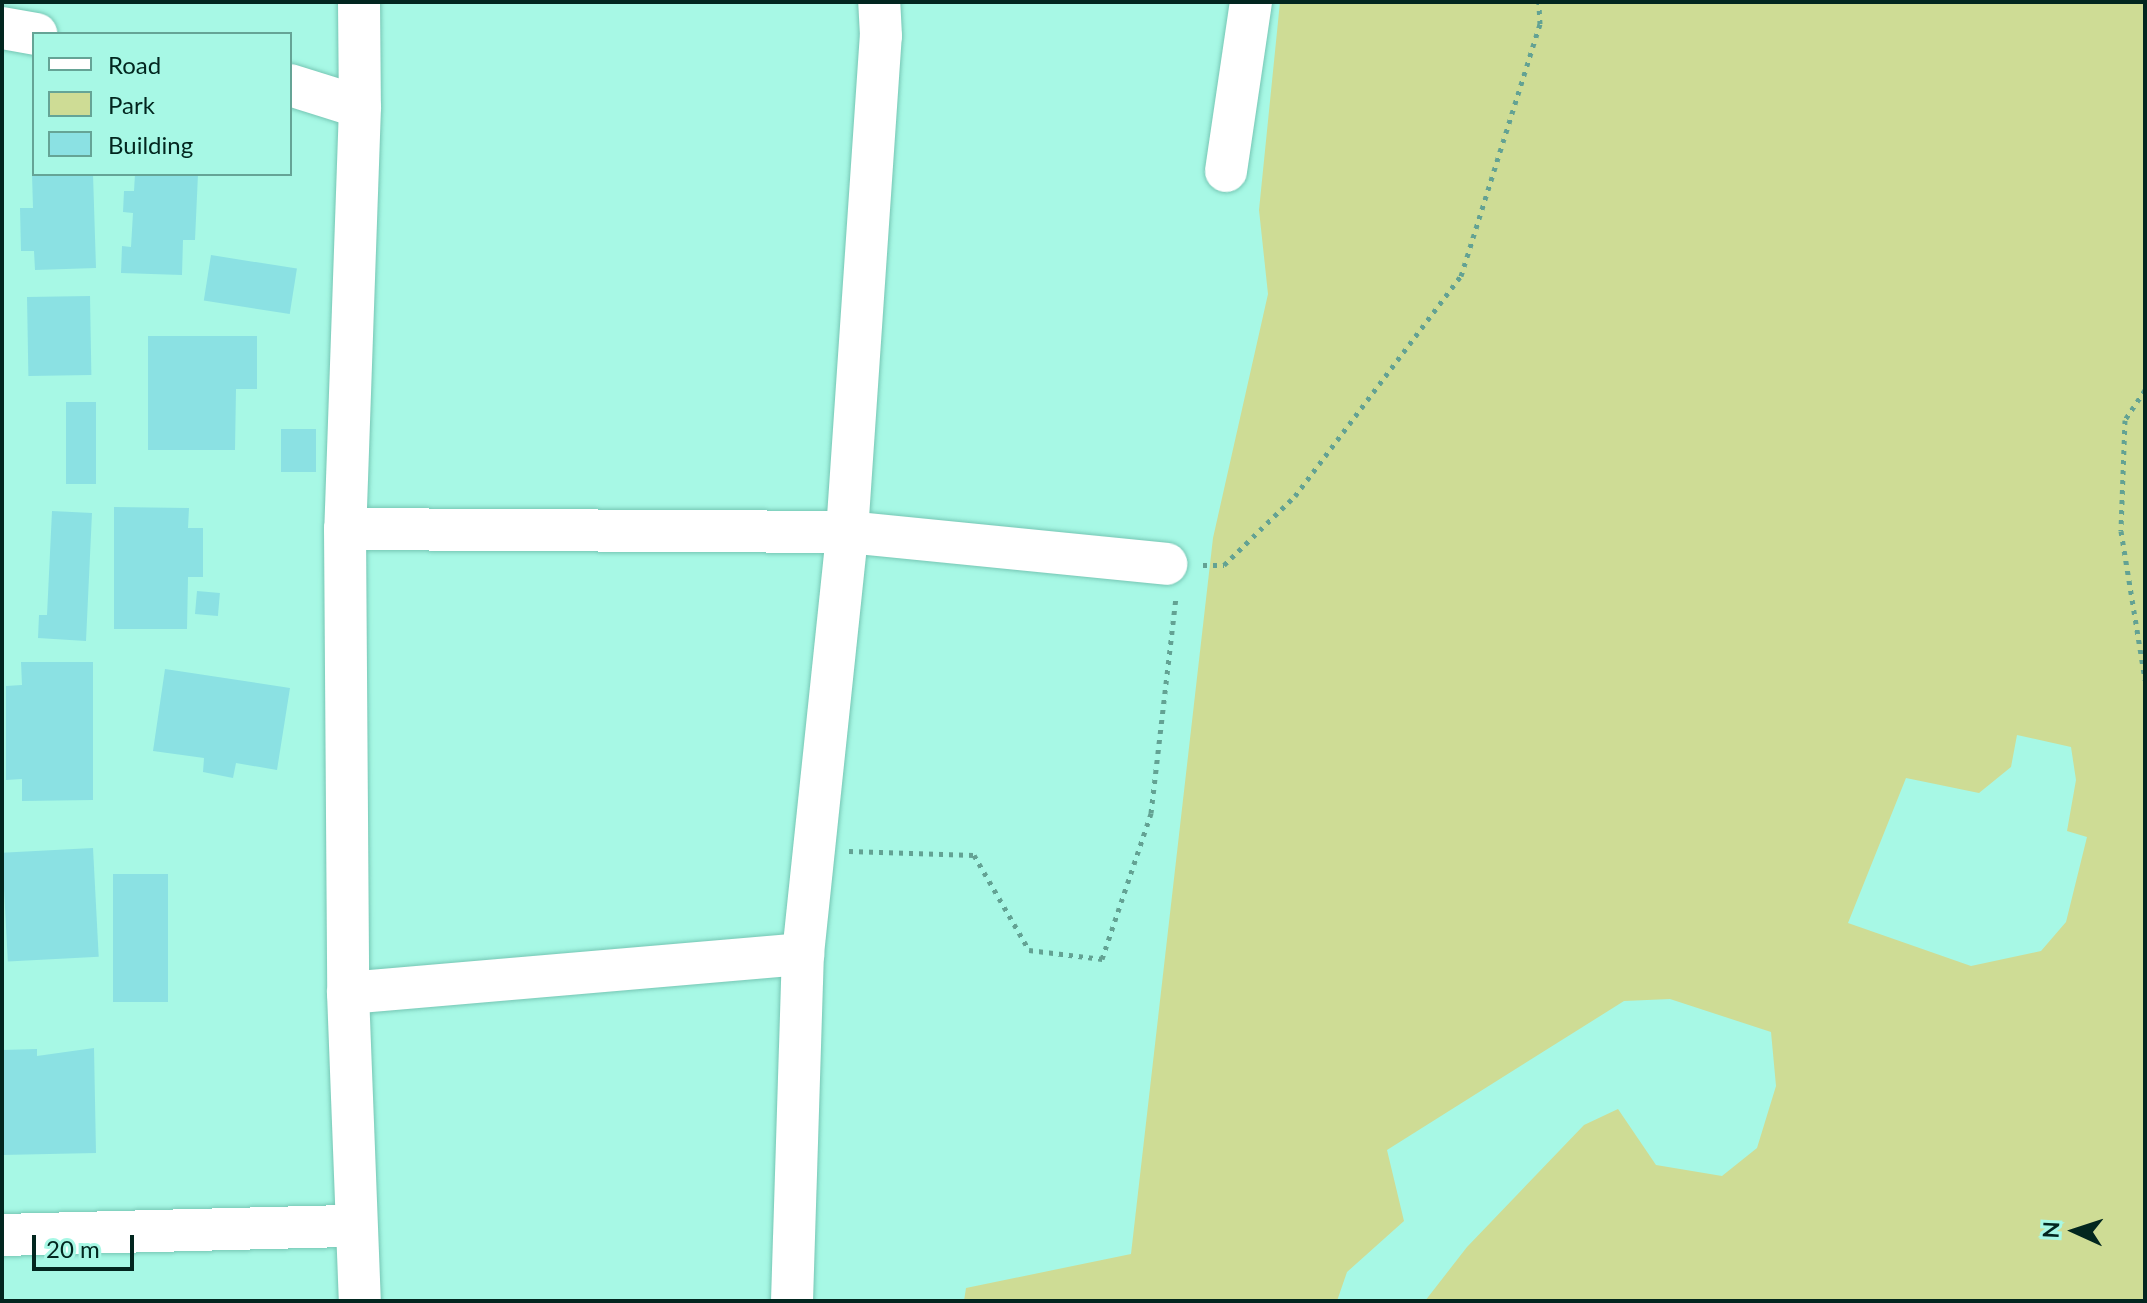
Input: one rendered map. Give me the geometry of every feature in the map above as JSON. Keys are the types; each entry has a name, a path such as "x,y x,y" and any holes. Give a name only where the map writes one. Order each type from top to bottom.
{"street":[{"path":"359,2 360,107 345,529 348,993 360,1301"},
{"path":"792,1301 803,954 847,532 881,36 879,2"},
{"path":"1226,171 1251,2"},
{"path":"2,28 32,33"},
{"path":"292,86 360,107"},
{"path":"345,529 847,532 1166,564"},
{"path":"348,993 803,954"},
{"path":"2,1235 356,1226"}],"path":[{"path":"1166,564 1224,565 1295,496 1461,276 1540,24 1539,2"},
{"path":"2145,390 2125,420 2121,531 2145,680"},
{"path":"814,849 974,855 1029,950 1102,959 1151,813 1178,583 1166,564"}],"green space":[{"path":"1280,2 2145,2 2145,1301 1425,1301 1467,1247 1584,1125 1618,1109 1656,1165 1722,1176 1757,1148 1776,1086 1771,1032 1670,999 1624,1001 1387,1150 1404,1221 1347,1272 1337,1301 964,1301 966,1288 1131,1254 1213,538 1268,294 1259,210","holes":["2017,735 2071,747 2076,780 2067,831 2087,837 2066,922 2041,951 1971,966 1848,923 1906,778 1979,793 2011,767"]}],"building":[{"path":"32,176 93,176 96,268 35,270 34,251 21,251 20,208 33,208"},
{"path":"135,176 198,176 195,240 183,240 182,275 121,273 122,246 131,247 133,213 123,212 124,191 134,191"},
{"path":"211,255 297,269 290,314 204,300"},
{"path":"90,296 91,375 28,376 27,297"},
{"path":"148,336 257,336 257,389 236,389 235,450 148,450"},
{"path":"66,402 96,402 96,484 66,484"},
{"path":"281,429 316,429 316,472 281,472"},
{"path":"114,507 189,508 188,528 203,528 203,577 188,577 187,629 114,629"},
{"path":"52,511 92,513 86,641 38,638 39,615 47,615"},
{"path":"197,591 220,593 218,616 195,614"},
{"path":"21,662 93,662 93,800 22,801 22,779 6,780 6,686 22,685"},
{"path":"165,669 290,688 277,770 236,763 233,778 203,772 204,758 153,751"},
{"path":"93,848 99,957 8,962 2,853"},
{"path":"113,874 168,874 168,1002 113,1002"},
{"path":"94,1048 96,1153 2,1155 2,1050 37,1049 37,1056"}]}
